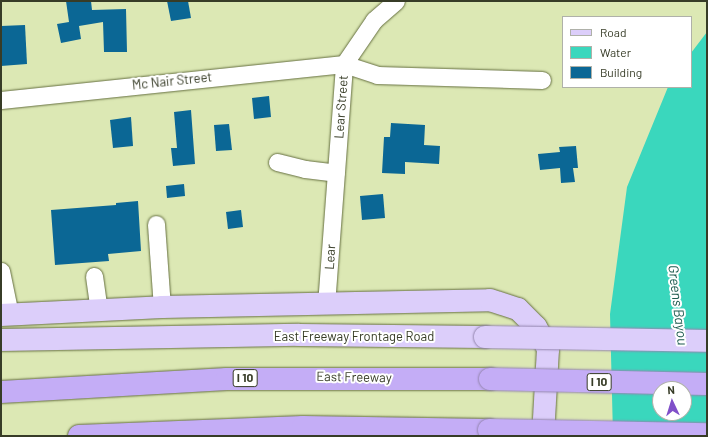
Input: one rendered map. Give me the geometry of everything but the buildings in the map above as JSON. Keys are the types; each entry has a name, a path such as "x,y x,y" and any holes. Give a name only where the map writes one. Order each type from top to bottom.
{"highway":[{"name":"East Freeway","path":"1,392 242,378 490,379 707,384"},
{"path":"79,436 303,427 707,434"}],"main road":[{"path":"6,315 162,307 490,300 518,309 536,326 548,349 543,436"},
{"name":"East Freeway Frontage Road","path":"1,340 299,335 707,341"}],"street":[{"name":"Lear Street","path":"333,209 344,64 374,20 396,1"},
{"path":"344,64 377,75 542,80"},
{"name":"Mc Nair Street","path":"1,100 344,64"},
{"path":"277,162 305,170 336,173"},
{"name":"Lear","path":"326,304 333,209"},
{"path":"156,224 162,307"},
{"path":"1,271 6,315"},
{"path":"94,276 98,310"}],"water":[{"name":"Greens Bayou","path":"707,32 707,436 613,436 610,314 627,187 668,88 692,88 692,52"}]}
